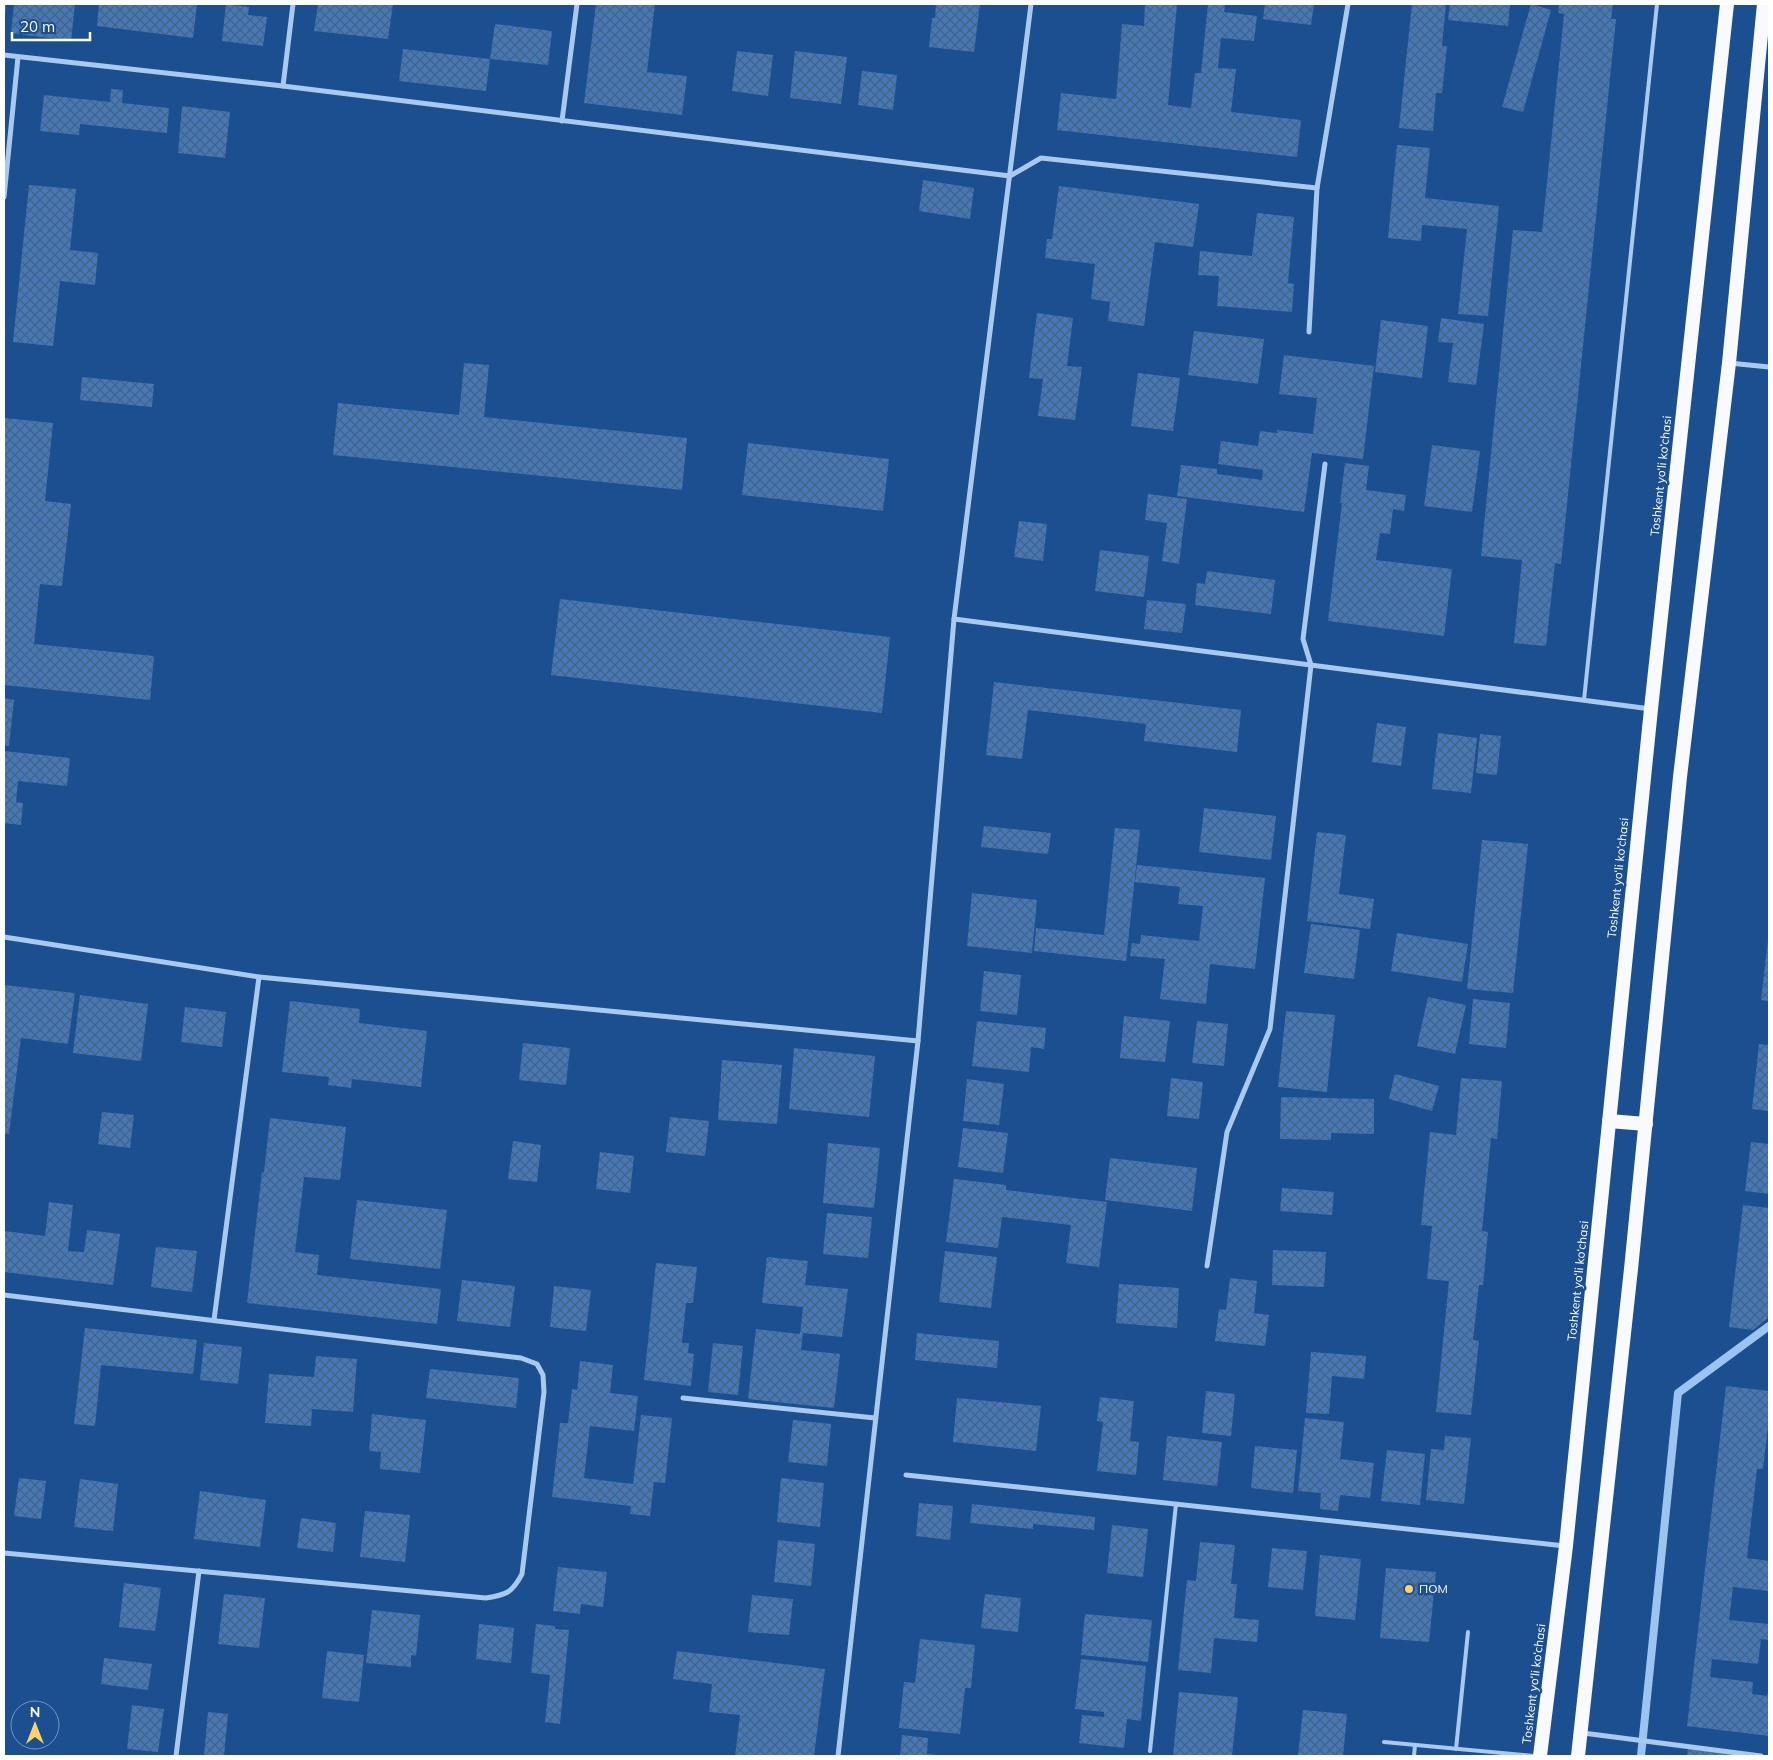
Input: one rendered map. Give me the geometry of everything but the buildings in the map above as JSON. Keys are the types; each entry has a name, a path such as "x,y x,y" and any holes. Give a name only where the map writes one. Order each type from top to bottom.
{"highway":[{"name":"Toshkent yo‘li ko‘chasi","path":"1540,1756 1566,1546 1650,708 1727,4"},
{"path":"1578,1756 1646,1124 1680,777 1728,363 1766,7"},
{"path":"1609,1121 1646,1124"}],"street":[{"path":"284,86 293,4"},
{"path":"562,120 577,4"},
{"path":"838,1756 918,1042 954,619 1031,4"},
{"path":"1309,332 1317,188 1348,4"},
{"path":"4,55 284,86 1010,176 1041,158 1317,188"},
{"path":"4,197 18,57"},
{"path":"1728,363 1769,367"},
{"path":"1207,1266 1227,1132 1270,1029 1311,665 1303,639 1325,464"},
{"path":"954,619 1650,708"},
{"path":"4,937 259,976 918,1042"},
{"path":"214,1320 259,976"},
{"path":"4,1295 521,1358 537,1364 543,1375 544,1392 522,1574 515,1588 502,1596 486,1598 4,1553"},
{"path":"683,1398 875,1418"},
{"path":"906,1476 1566,1546"},
{"path":"176,1756 199,1570"},
{"path":"1580,1733 1761,1756"}],"lane":[{"path":"1584,700 1657,4"},
{"path":"1150,1751 1176,1504"},
{"path":"1456,1749 1468,1632"},
{"path":"1384,1742 1534,1756"},
{"path":"1414,1756 1415,1745"}],"waterway":[{"path":"1641,1756 1678,1393 1769,1326"}],"place":[{"name":"ПОМ","path":"1409,1589"}]}
